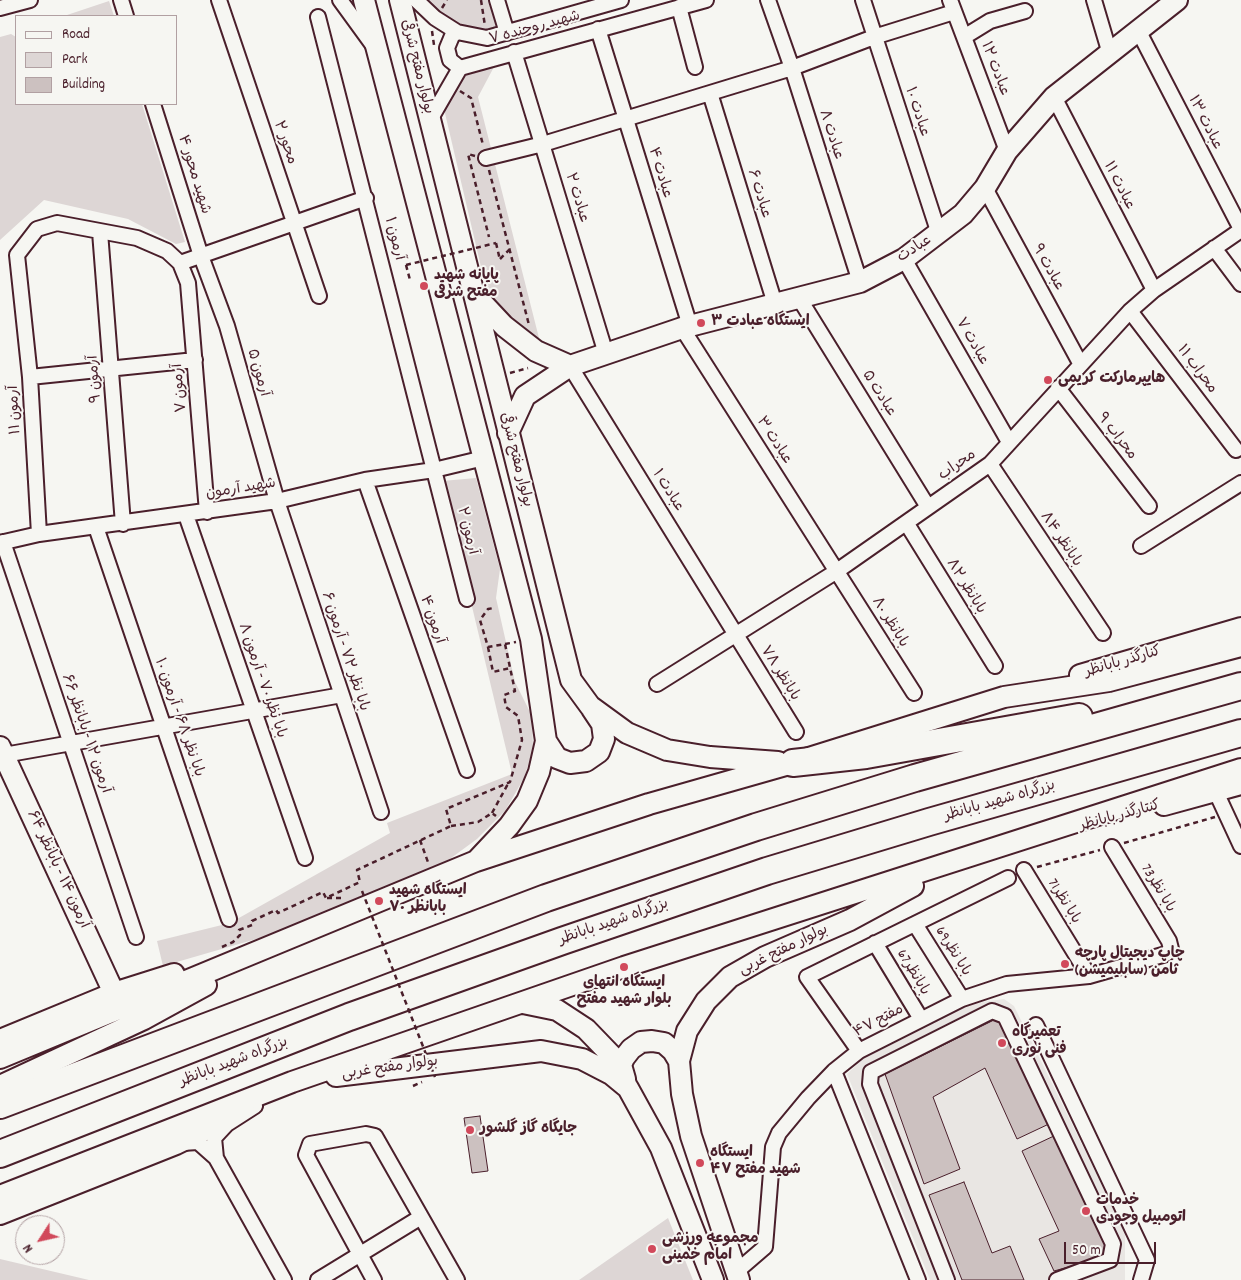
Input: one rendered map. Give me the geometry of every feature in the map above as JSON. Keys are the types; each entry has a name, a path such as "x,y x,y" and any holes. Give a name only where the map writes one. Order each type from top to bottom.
{"highway":[{"path":"0,1105 266,1002 555,895 756,827 915,778 1241,686"},
{"path":"792,763 866,755 990,731 1196,698"},
{"name":"بزرگراه شهید بابانظر","path":"0,1154 349,1017 758,874 929,822 1241,733"}],"main road":[{"name":"بولوار مفتح شرقی","path":"364,0 531,639 546,741 539,772 527,801 510,826 476,860"},
{"name":"بولوار مفتح شرقی","path":"400,0 571,680 590,706 627,733 667,750 710,757 792,763"},
{"name":"عبادت","path":"508,433 525,396 570,366 686,327 860,282 904,259 964,214 984,188 1007,151 1054,97 1139,32 1177,0"},
{"path":"473,293 504,326 536,351 570,366"},
{"name":"کنارگذر بابانظر","path":"1004,697 1241,628"},
{"path":"0,1058 476,860 649,804 792,763 1004,697 1109,681 1241,646"},
{"path":"546,741 557,758 570,763 586,761 599,752 604,739 602,724 590,706"},
{"name":"آرمون ۱۴ - بابانظر ۶۴","path":"2,751 114,993"},
{"path":"0,1196 292,1082 624,967 1241,769"},
{"name":"کنتارگذر بابانظر","path":"999,848 1241,784"},
{"name":"بولوار مفتح غربی","path":"737,1276 691,1136 682,1094 679,1061 688,1031 706,1001 730,977 765,957 850,920 904,890 999,848"},
{"path":"0,1040 114,993 304,932"},
{"path":"0,1086 144,1019 304,932"},
{"path":"521,1003 557,1010 586,1029 613,1056 628,1088"},
{"path":"628,1088 621,1065 631,1048 641,1042 652,1041 664,1044 673,1051 679,1061"},
{"name":"بولوار مفتح غربی","path":"292,1082 541,1050 582,1059 612,1074 628,1088 661,1148 713,1280"},
{"path":"0,1214 176,1144 255,1106 292,1082"}],"street":[{"path":"0,8 30,0"},
{"path":"121,0 126,15"},
{"name":"محور ۲","path":"219,0 318,296"},
{"path":"340,0 376,50"},
{"name":"شهید روحنده ۷","path":"416,0 435,18 457,32 487,38 507,33 590,4 621,0"},
{"path":"497,0 507,33"},
{"name":"شهید روحنده ۷","path":"460,68 706,0"},
{"name":"عبادت ۸","path":"768,0 792,68 860,282"},
{"name":"عبادت ۱۰","path":"863,0 939,234"},
{"path":"1094,0 1110,54"},
{"path":"486,158 626,120 792,68 952,6"},
{"name":"عبادت ۱۲","path":"952,6 1007,151"},
{"path":"679,7 695,67"},
{"path":"964,37 990,21 1025,11"},
{"name":"آرمون ۱","path":"318,17 366,198 434,470"},
{"name":"عبادت ۴","path":"598,29 686,327"},
{"path":"430,120 449,84 460,68 450,60 447,48 452,36 457,32"},
{"name":"عبادت ۱۳","path":"1139,32 1241,229"},
{"name":"عبادت ۲","path":"514,52 606,354"},
{"name":"عبادت ۶","path":"710,93 775,304"},
{"name":"عبادت ۱۱","path":"1054,97 1154,290"},
{"name":"شهید محور ۴","path":"153,105 201,256"},
{"name":"عبادت ۹","path":"984,188 1080,363"},
{"path":"100,232 137,238 167,250 180,263 366,198"},
{"name":"آرمون ۱۱","path":"39,534 30,377 17,255 37,230 57,223 100,232"},
{"name":"محراب","path":"657,684 837,571 907,524 928,506 990,464 1080,363 1130,311 1154,290 1241,229"},
{"name":"آرمون ۹","path":"100,232 123,524"},
{"path":"1214,248 1241,284"},
{"name":"آرمون ۵","path":"201,256 227,326 277,501"},
{"name":"عبادت ۷","path":"904,259 1009,442"},
{"name":"آرمون ۷","path":"180,263 188,283 207,512"},
{"name":"عبادت ۵","path":"799,298 928,506"},
{"name":"محراب ۱۱","path":"1130,311 1236,450"},
{"name":"عبادت ۳","path":"686,327 837,571"},
{"path":"30,377 195,360"},
{"name":"عبادت ۱","path":"570,366 735,634"},
{"name":"محراب ۹","path":"1058,388 1149,506"},
{"name":"شهید آرمون","path":"2,542 39,534 123,524 277,501 365,480 434,470 484,458"},
{"name":"بابانظر ۸۴","path":"990,464 1103,633"},
{"name":"آرمون ۲","path":"434,470 467,599"},
{"name":"آرمون ۴","path":"365,480 467,770"},
{"path":"1141,546 1241,482"},
{"name":"بابا نظر ۷۲ - آرمون ۶","path":"277,501 381,812"},
{"name":"بابا نظر ۷۰ - آرمون ۸","path":"186,515 305,858"},
{"name":"بابانظر ۸۲","path":"907,524 995,666"},
{"name":"بابا نظر ۶۸ - آرمون ۱۰","path":"96,527 229,919"},
{"name":"آرمون ۱۲ - بابانظر ۶۶","path":"2,542 136,937"},
{"name":"بابانظر ۸۰","path":"837,571 914,693"},
{"name":"بابانظر ۷۸","path":"735,634 796,732"},
{"path":"2,751 71,743 342,695"},
{"path":"1216,792 1241,846"},
{"name":"بابا نظر73","path":"1112,847 1169,941 1170,949"},
{"name":"بابا نظر71","path":"1024,870 1089,976"},
{"path":"859,1051 807,977 1008,878"},
{"name":"بابا نظر69","path":"915,924 962,998"},
{"name":"بابانظر67","path":"876,943 921,1019"},
{"name":"مفتح ۴۷","path":"737,1276 765,1247 773,1147 776,1139 808,1098 834,1071 859,1051 962,998 1007,984 1089,976 1166,954 1170,949"},
{"path":"948,1280 870,1084 871,1072 992,1011 1005,1016 1113,1244 1110,1260 1057,1280"},
{"path":"1036,1025 1147,1260 1141,1280"},
{"path":"834,1071 918,1280"},
{"path":"216,1158 214,1138 226,1124 255,1106"},
{"path":"374,1280 306,1155 310,1144 366,1134 375,1136 457,1280"},
{"path":"176,1144 198,1142 216,1158 284,1280"},
{"path":"318,1280 421,1217"}],"path":[{"path":"436,49 432,33 435,18 447,0"},
{"path":"481,0 487,38"},
{"path":"449,84 471,98 536,351 528,368 538,386"},
{"path":"486,158 468,154 489,237"},
{"path":"410,280 406,265 496,243 500,260 510,250"},
{"path":"494,608 488,609 480,620 493,672 510,668"},
{"path":"326,898 360,882 357,870 451,826 478,822 492,813 510,782 522,740 518,716 506,707 504,695 516,691 505,644 488,647"},
{"path":"451,826 446,809 510,782"},
{"path":"492,813 510,826"},
{"path":"420,840 434,879"},
{"path":"362,891 435,1077"},
{"path":"215,951 233,942 240,935 239,930 252,925 252,921 276,910 278,913 323,892 326,898"},
{"path":"326,898 344,898"}],"shaded area":[{"path":"1004,999 1014,1006 1125,1232 1125,1280 930,1280 847,1074 866,1056 967,1004"}],"green space":[{"path":"428,0 491,0 500,28 481,30 459,26 438,13"},
{"path":"109,1 114,15 67,15"},
{"path":"11,34 15,36 15,105 142,105 185,242 176,244 128,219 44,200 0,240 0,37"},
{"path":"495,65 478,97 540,342 510,323 485,284 444,109 452,88 467,73"},
{"path":"476,478 500,569 496,598 515,682 532,716 533,749 524,778 505,811 477,839 447,861 294,928 163,966 157,941 230,923 390,833 387,823 512,774 442,481"},
{"name":"مجموعه ورزشی امام خمینی","path":"668,1218 693,1280 579,1280"},
{"path":"0,1259 15,1263 15,1265 25,1265 89,1280 0,1280"}],"building":[{"path":"1002,1016 1051,1123 1017,1139 985,1068 933,1097 960,1169 924,1184 885,1074"},
{"path":"480,1116 488,1171 472,1173 464,1118"},
{"path":"1056,1135 1108,1251 1097,1259 1054,1271 1039,1239 1059,1231 1022,1151"},
{"path":"964,1182 992,1253 1010,1246 1024,1280 962,1280 929,1195"}],"place":[{"name":"پایانه شهید مفتح شرقی","path":"424,286"},
{"name":"ایستگاه عبادت ۳","path":"701,323"},
{"name":"هایپرمارکت کریمی","path":"1048,380"},
{"name":"ایستگاه شهید بابانظر ۷۰","path":"379,901"},
{"name":"چاپ دیجیتال پارچه ثامن (سابلیمیشن)","path":"1065,964"},
{"name":"ایستگاه انتهای بلوار شهید مفتح","path":"624,967"},
{"name":"تعمیرگاه فنی نوری","path":"1002,1043"},
{"name":"جایگاه گاز گلشور","path":"470,1130"},
{"name":"ایستگاه شهید مفتح ۴۷","path":"700,1163"},
{"name":"خدمات اتومبیل وجودی","path":"1086,1211"},
{"name":"مجموعه ورزشی امام خمینی","path":"652,1249"}]}
